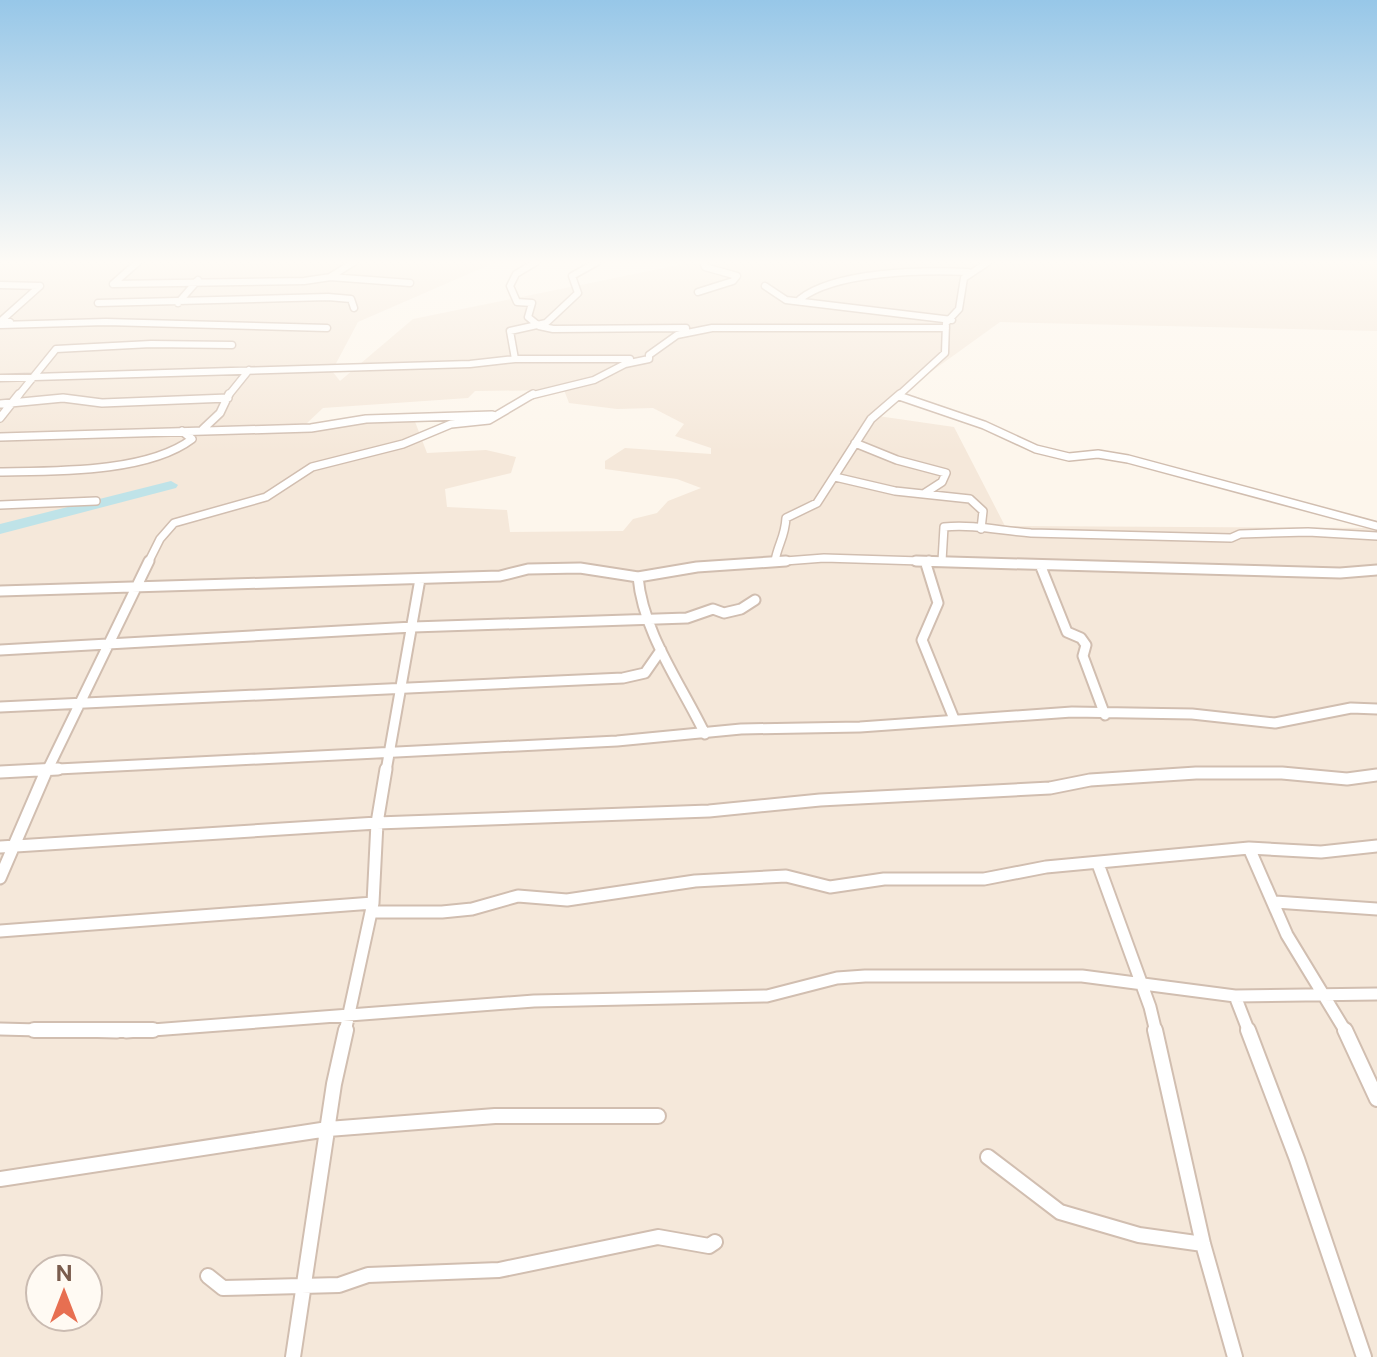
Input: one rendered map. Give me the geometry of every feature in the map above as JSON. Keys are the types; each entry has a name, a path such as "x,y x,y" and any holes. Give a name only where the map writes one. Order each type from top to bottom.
{"street":[{"path":"229,325 327,328"},
{"path":"515,359 510,331 541,326 553,329 946,328 945,353 940,360 871,419 817,503 786,518 785,540 777,550 775,561"},
{"path":"649,359 649,355 677,335 712,328"},
{"path":"0,418 32,375 60,348 137,344 232,345"},
{"path":"0,378 470,364 515,359 649,359"},
{"path":"0,878 47,770 139,588 160,539 174,523 266,497 312,467 403,444 451,424 480,422 501,415 536,392 594,380 625,364 649,359"},
{"path":"203,429 220,413 249,370"},
{"path":"899,396 996,429 1036,449 1069,457 1098,454 1128,459 1377,526"},
{"path":"0,404 63,398 102,403 228,398"},
{"path":"0,437 311,428 366,419 501,415"},
{"path":"0,472 61,469 164,455 187,447 192,439 182,431"},
{"path":"855,443 894,456 897,460 946,473 942,482 922,494"},
{"path":"835,477 922,494 970,499 983,511 981,529"},
{"path":"0,505 96,501"},
{"path":"942,561 940,547 944,527 1231,538 1240,534 1308,532 1377,536"},
{"path":"0,591 420,579 580,568 638,577 824,558 1041,567 1340,573 1377,570"},
{"path":"929,561 926,564 938,603 922,640 954,719"},
{"path":"1041,567 1046,572 1067,632 1081,638 1086,645 1083,656 1105,715"},
{"path":"638,577 637,589 661,650 673,675 681,681 705,734"},
{"path":"293,1357 348,1013 372,908 377,823 420,579"},
{"path":"0,650 413,627 687,618 713,609 724,613 741,609 755,600"},
{"path":"0,707 623,678 645,673 661,650"},
{"path":"0,772 1087,711 1105,715 1192,714 1275,723 1351,708 1377,709"},
{"path":"0,847 377,823 709,811 820,800 1050,788 1090,780 1196,773 1282,773 1347,779 1377,775"},
{"path":"0,931 372,908 442,912 472,909 518,896 567,900 695,881 786,876 830,887 884,879 984,879 1046,867 1249,848 1321,852 1377,846"},
{"path":"1249,848 1287,935 1326,995 1377,1099"},
{"path":"1098,864 1143,985 1203,1244 1235,1357"},
{"path":"1275,902 1377,909"},
{"path":"0,1029 124,1032 534,1001 767,996 837,978 865,976 1082,976 1235,996 1377,994"},
{"path":"1235,996 1297,1159 1364,1357"},
{"path":"0,1179 328,1129 495,1116 658,1116"},
{"path":"988,1157 1060,1212 1139,1235 1203,1244"},
{"path":"208,1276 223,1288 304,1283 339,1285 368,1275 499,1270 658,1237 709,1246 715,1242"}],"shaded area":[{"path":"0,325 356,325 332,371 340,381 406,325 995,325 871,415 954,427 1005,526 1377,528 1377,1357 0,1357","holes":["564,390 569,403 617,409 653,408 684,424 675,436 711,448 711,454 625,448 605,461 605,469 677,479 701,488 668,501 657,513 633,519 623,531 510,532 507,510 447,507 445,489 511,473 516,457 486,450 427,453 414,419 306,424 323,408 468,398 475,391"]},
{"path":"1139,325 1377,325 1377,331"}],"waterway":[{"path":"0,529 171,485"}]}
